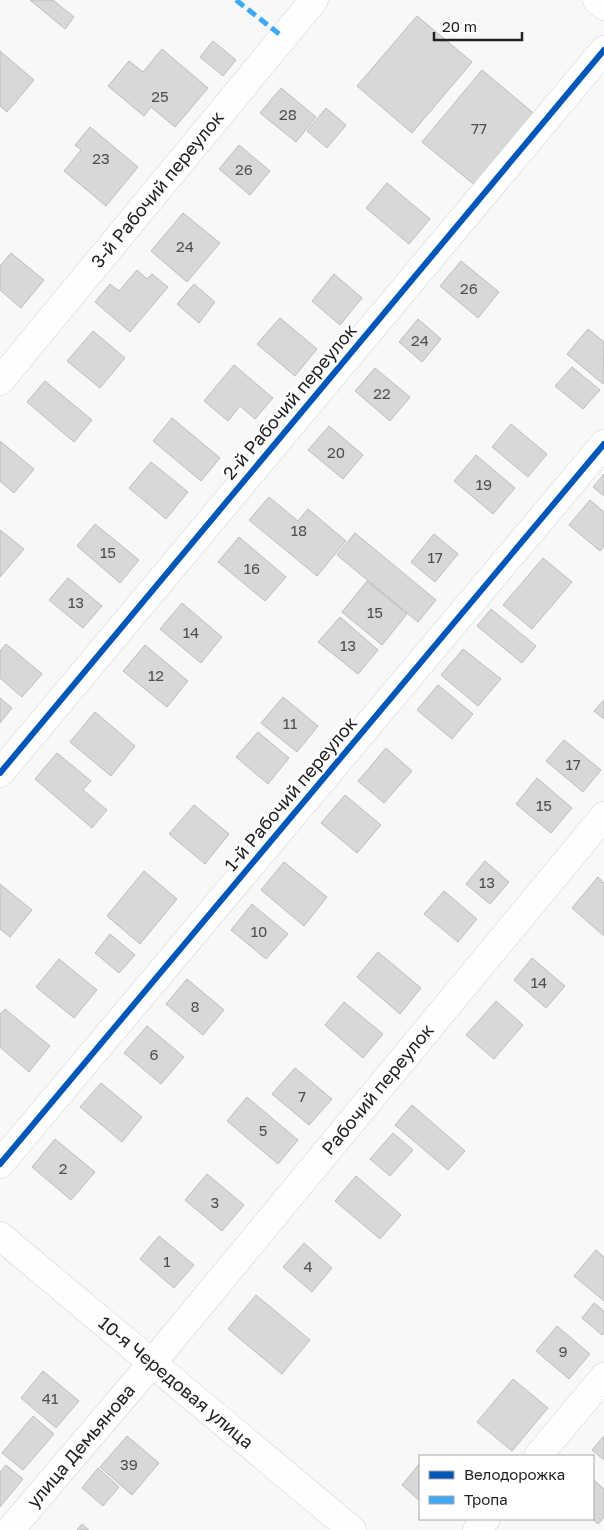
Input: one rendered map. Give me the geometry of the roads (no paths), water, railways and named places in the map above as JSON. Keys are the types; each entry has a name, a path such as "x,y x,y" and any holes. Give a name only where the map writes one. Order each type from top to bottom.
{"street":[{"name":"3-й Рабочий переулок","path":"0,381 314,0"},
{"path":"597,0 604,6"},
{"name":"2-й Рабочий переулок","path":"0,773 604,50"},
{"name":"1-й Рабочий переулок","path":"0,1164 604,444"},
{"name":"Рабочий переулок","path":"152,1363 604,816"},
{"name":"10-я Чередовая улица","path":"0,1236 152,1363 337,1525"},
{"name":"улица Демьянова","path":"10,1530 152,1363"},
{"path":"539,1455 604,1377"},
{"path":"476,1530 485,1520"}]}
